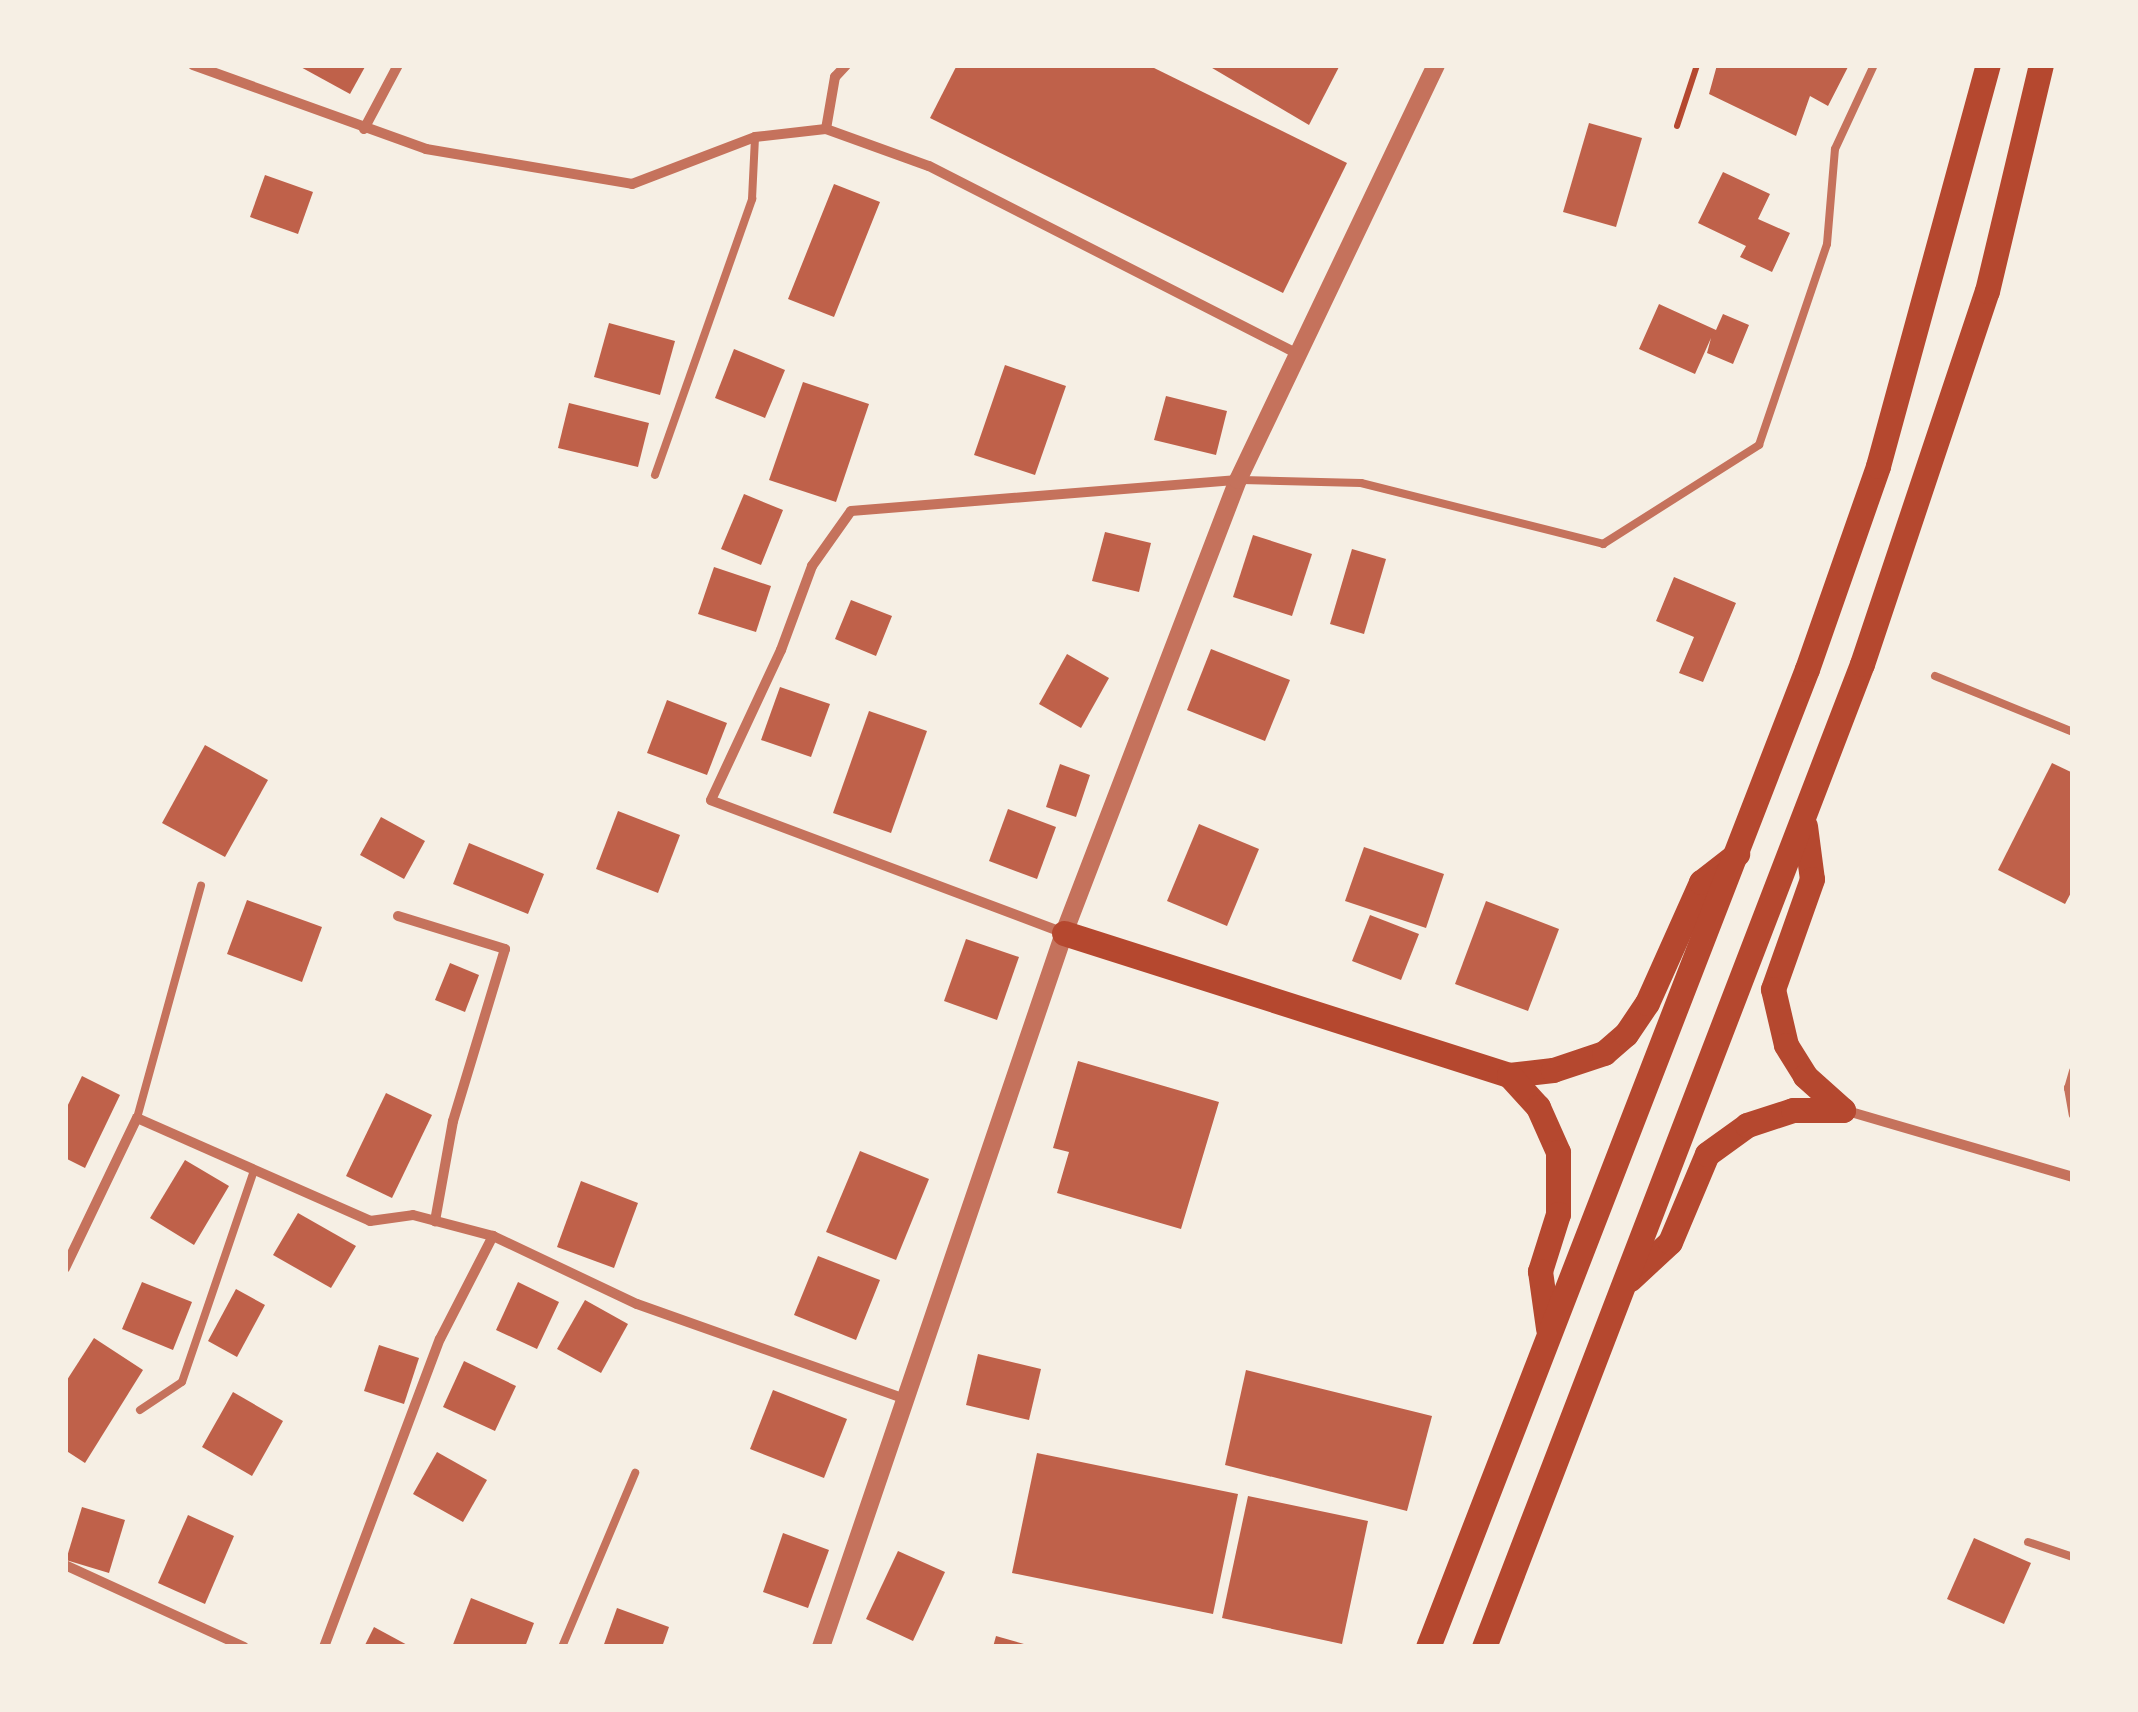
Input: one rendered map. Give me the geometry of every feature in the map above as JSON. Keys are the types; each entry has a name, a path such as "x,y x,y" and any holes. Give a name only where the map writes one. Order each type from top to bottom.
{"main road":[{"path":"1428,1647 1548,1328 1737,854 1878,466 1988,65"},
{"path":"1484,1647 1805,822 1987,291 2041,65"},
{"path":"1805,822 1812,879 1773,989 1786,1044 1806,1076 1844,1110"},
{"path":"1064,933 1510,1074 1553,1070 1604,1053 1626,1034 1647,1003 1700,882 1737,854"},
{"path":"1510,1074 1538,1107 1558,1152 1558,1214 1540,1271 1548,1328"},
{"path":"1623,1286 1670,1242 1707,1154 1746,1125 1793,1110 1844,1110"}],"street":[{"path":"193,65 426,150 632,184 756,137 826,129 929,166 1298,354"},
{"path":"364,129 398,65"},
{"path":"826,129 835,77 846,65"},
{"path":"820,1647 1064,933 1238,480 1436,65"},
{"path":"1064,933 711,800 812,566 851,511 1238,480"},
{"path":"398,916 504,949 453,1121 435,1221"},
{"path":"1844,1110 2073,1177"},
{"path":"65,1268 137,1118 253,1173 370,1221 412,1215 493,1236 638,1304 903,1398"},
{"path":"324,1647 440,1339 493,1236"},
{"path":"65,1565 244,1647"}],"lane":[{"path":"1238,480 1361,483 1602,544 1760,445 1828,244 1835,149 1874,65"},
{"path":"656,474 752,200 756,137"},
{"path":"1935,676 2073,732"},
{"path":"137,1118 200,886"},
{"path":"2073,1071 2068,1088 2073,1115"},
{"path":"140,1410 182,1382 253,1173"},
{"path":"562,1647 634,1473"},
{"path":"2028,1542 2073,1557"}],"path":[{"path":"1677,126 1697,65"}],"building":[{"path":"297,65 366,65 350,94"},
{"path":"957,65 1148,65 1347,163 1283,293 930,118"},
{"path":"1207,65 1340,65 1309,125"},
{"path":"1717,65 1849,65 1828,106 1810,96 1796,136 1709,94"},
{"path":"1589,123 1642,138 1616,227 1563,212"},
{"path":"1723,172 1770,194 1758,219 1790,233 1772,272 1740,257 1746,246 1698,223"},
{"path":"265,175 313,192 298,234 250,217"},
{"path":"834,184 880,202 834,317 788,299"},
{"path":"1659,304 1716,330 1723,314 1749,325 1733,364 1707,353 1711,338 1695,374 1639,349"},
{"path":"609,323 675,341 660,395 594,377"},
{"path":"734,349 785,370 765,418 715,398"},
{"path":"1005,365 1066,386 1035,475 974,455"},
{"path":"803,382 869,404 836,502 769,480"},
{"path":"1166,396 1227,411 1216,455 1154,440"},
{"path":"569,403 649,423 638,467 558,448"},
{"path":"744,494 783,510 761,565 721,549"},
{"path":"1105,532 1151,543 1139,592 1092,581"},
{"path":"1253,535 1312,554 1292,616 1233,597"},
{"path":"1352,549 1386,559 1364,634 1330,624"},
{"path":"714,567 771,586 756,632 698,614"},
{"path":"1674,577 1736,603 1703,682 1679,673 1694,637 1656,621"},
{"path":"851,600 892,616 876,656 835,639"},
{"path":"1211,649 1290,680 1265,741 1187,710"},
{"path":"1067,654 1109,678 1081,728 1039,704"},
{"path":"780,687 830,704 811,757 761,740"},
{"path":"667,700 727,723 707,775 647,753"},
{"path":"869,711 927,731 891,833 833,813"},
{"path":"205,745 268,780 225,857 162,823"},
{"path":"2052,763 2073,773 2073,889 2065,904 1998,870"},
{"path":"1060,764 1090,775 1076,817 1046,807"},
{"path":"1008,809 1056,827 1037,879 989,861"},
{"path":"618,811 680,835 658,893 596,869"},
{"path":"381,817 425,841 404,879 360,855"},
{"path":"1199,824 1259,849 1227,926 1167,901"},
{"path":"469,843 544,874 528,914 453,884"},
{"path":"1364,847 1444,874 1426,928 1345,901"},
{"path":"247,900 322,927 302,982 227,954"},
{"path":"1486,901 1559,929 1528,1011 1455,984"},
{"path":"1370,915 1419,934 1401,980 1352,961"},
{"path":"966,939 1019,957 997,1020 944,1001"},
{"path":"450,963 479,975 465,1012 435,1000"},
{"path":"1078,1061 1219,1102 1181,1229 1057,1193 1069,1152 1053,1148"},
{"path":"82,1076 120,1095 85,1168 65,1158 65,1111"},
{"path":"386,1093 432,1115 392,1198 346,1176"},
{"path":"860,1151 929,1179 896,1260 826,1232"},
{"path":"185,1160 229,1186 194,1245 150,1218"},
{"path":"581,1181 638,1203 614,1268 557,1247"},
{"path":"298,1213 356,1246 331,1288 273,1255"},
{"path":"818,1256 880,1280 856,1340 794,1315"},
{"path":"142,1282 192,1302 173,1350 122,1329"},
{"path":"518,1282 559,1302 537,1349 496,1330"},
{"path":"236,1289 265,1305 237,1357 208,1341"},
{"path":"585,1300 628,1324 601,1373 557,1349"},
{"path":"94,1338 143,1370 85,1463 65,1450 65,1383"},
{"path":"379,1345 419,1358 404,1404 364,1391"},
{"path":"978,1354 1041,1369 1029,1420 966,1405"},
{"path":"464,1361 516,1386 495,1431 443,1407"},
{"path":"1246,1370 1432,1416 1407,1511 1225,1465"},
{"path":"773,1390 847,1419 824,1478 750,1449"},
{"path":"233,1392 283,1421 252,1476 202,1447"},
{"path":"437,1452 487,1480 463,1522 413,1494"},
{"path":"1037,1453 1238,1494 1213,1614 1012,1573"},
{"path":"1248,1496 1368,1521 1342,1644 1222,1618"},
{"path":"82,1507 125,1520 109,1573 66,1560"},
{"path":"188,1515 234,1536 205,1604 158,1583"},
{"path":"783,1533 829,1550 808,1608 763,1592"},
{"path":"1974,1538 2031,1563 2004,1624 1947,1599"},
{"path":"898,1551 945,1572 913,1641 866,1619"},
{"path":"471,1598 534,1623 525,1647 452,1647"},
{"path":"617,1608 669,1627 662,1647 603,1647"},
{"path":"374,1627 411,1647 364,1647"},
{"path":"996,1636 1031,1646 1031,1647 993,1647"}]}
